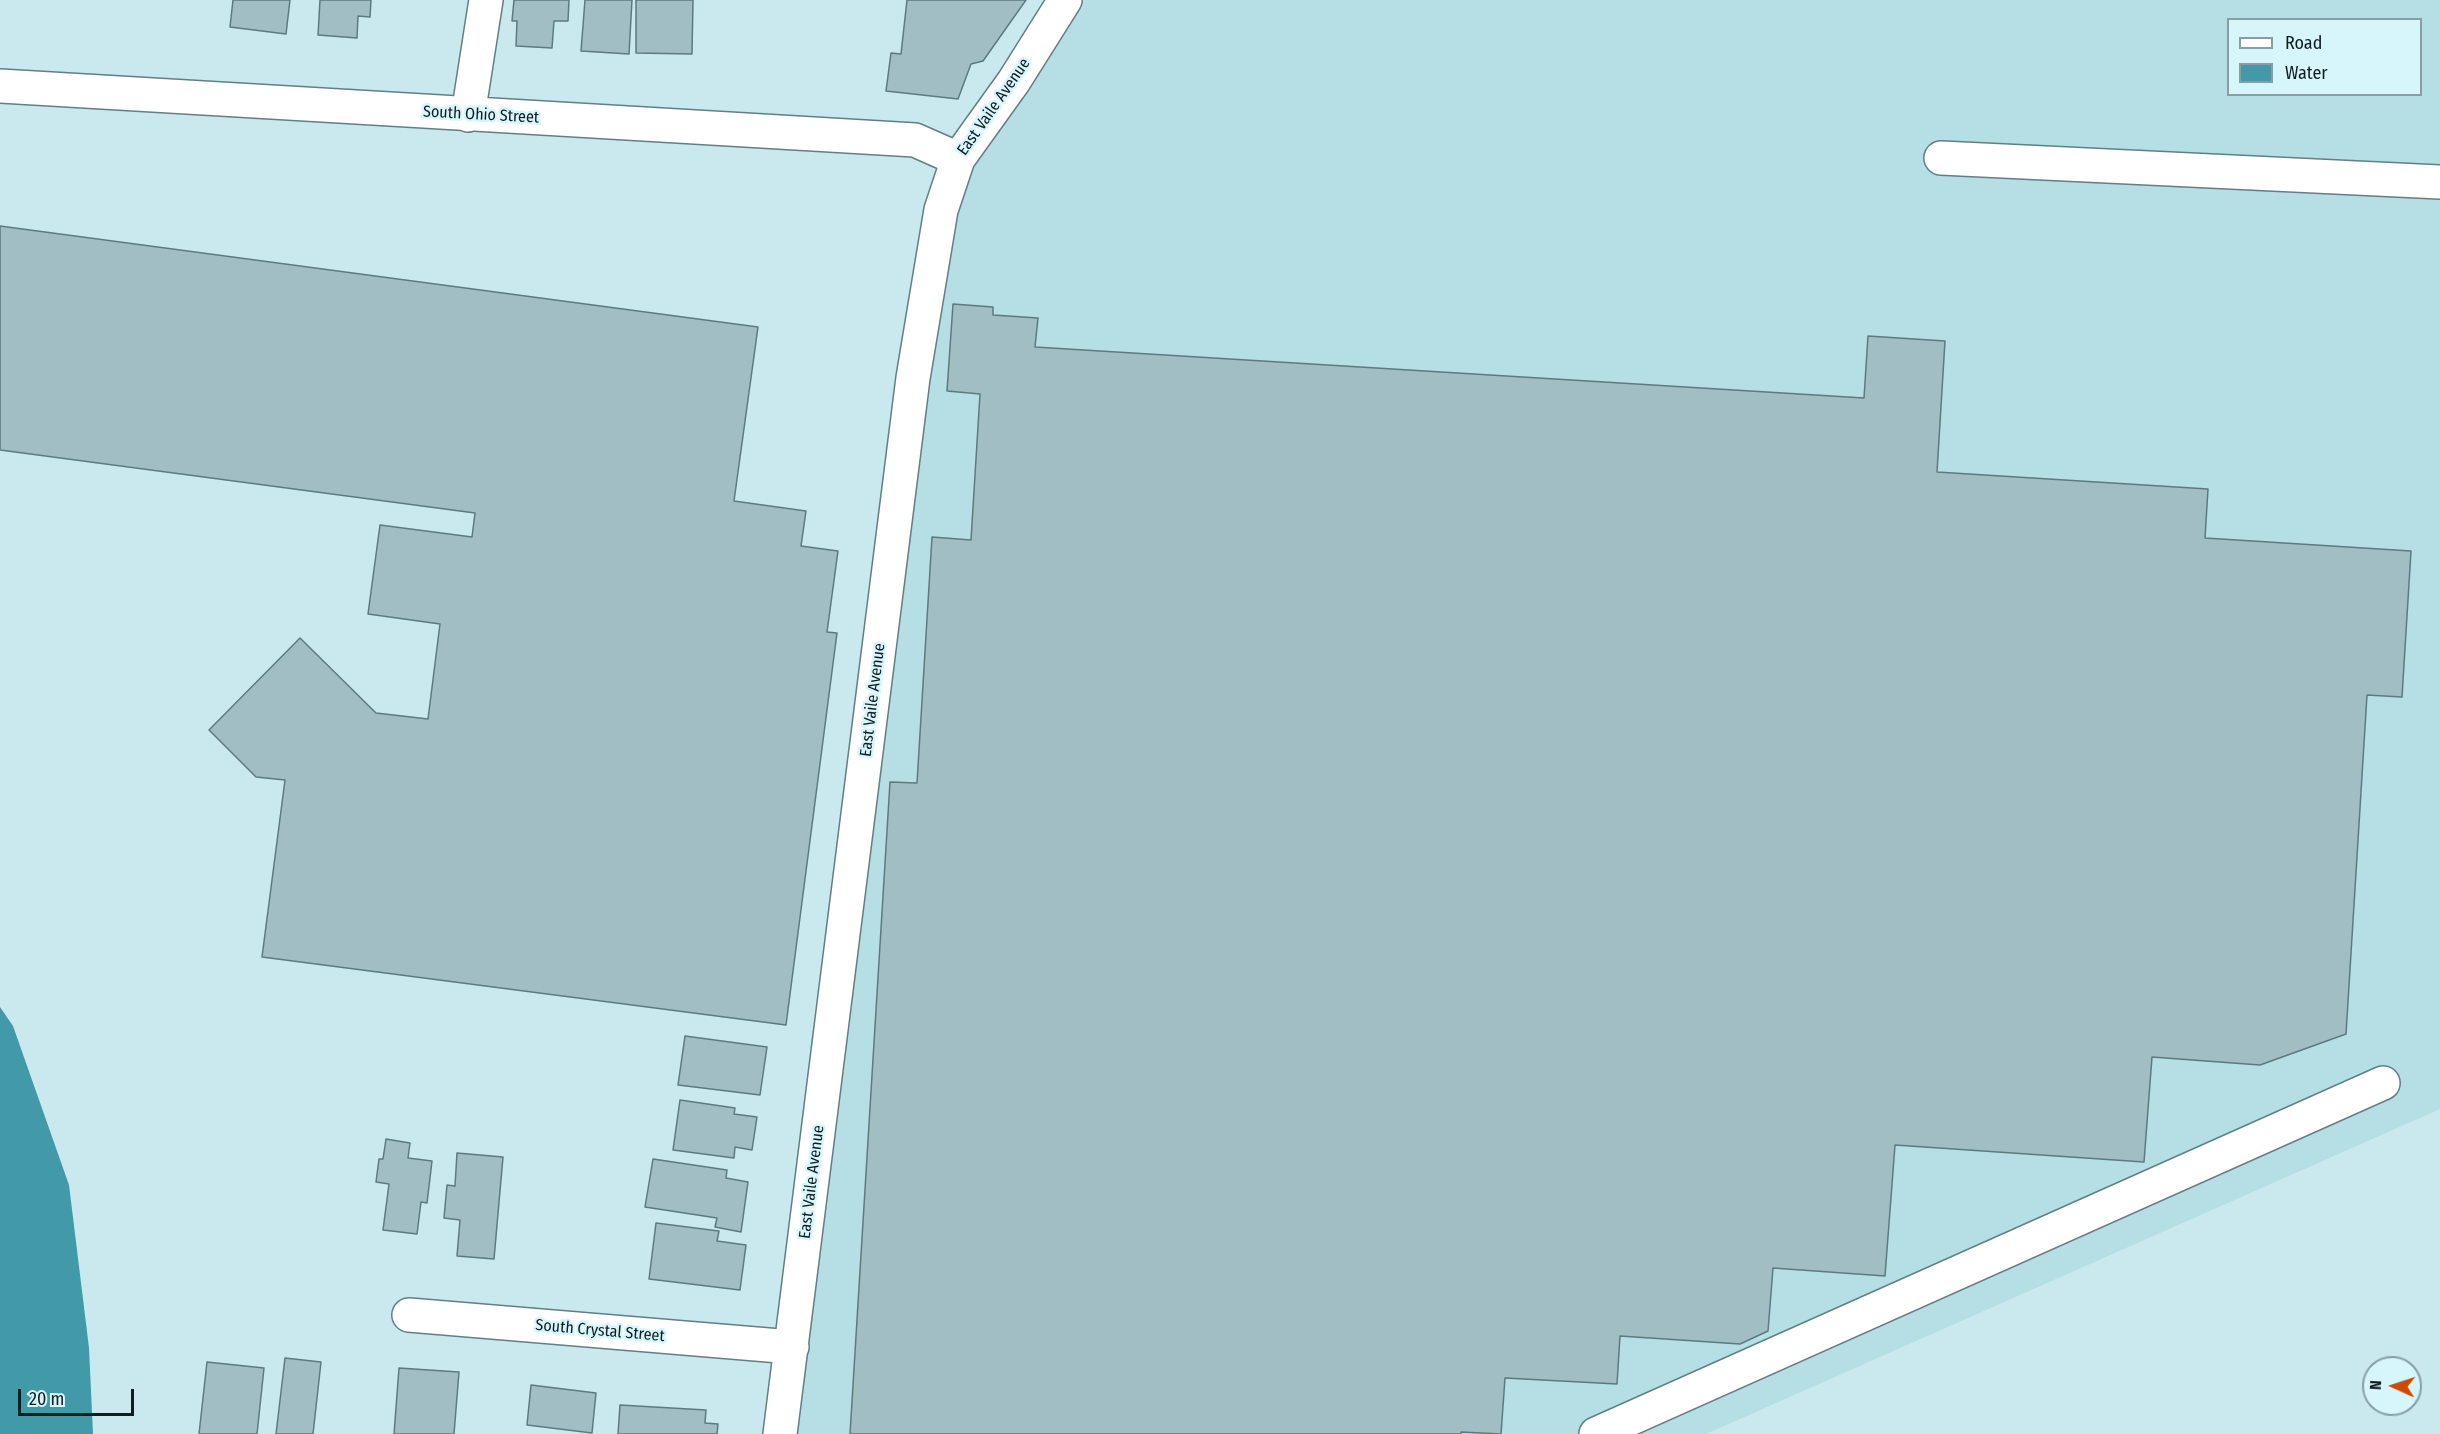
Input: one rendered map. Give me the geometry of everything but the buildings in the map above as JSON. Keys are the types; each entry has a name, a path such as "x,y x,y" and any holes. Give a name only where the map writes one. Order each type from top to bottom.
{"street":[{"path":"468,115 486,0"},
{"name":"East Vaile Avenue","path":"780,1434 913,378 941,210 958,159 1014,81 1065,0"},
{"name":"South Ohio Street","path":"0,86 915,140 958,159"},
{"path":"1941,158 2440,182"},
{"path":"1596,1434 2384,1083"},
{"name":"South Crystal Street","path":"409,1315 792,1347"}],"shaded area":[{"path":"1065,0 2440,0 2440,1109 1706,1434 780,1434 941,210"}],"water":[{"path":"0,1007 13,1026 69,1185 89,1348 93,1434 0,1434"}]}
